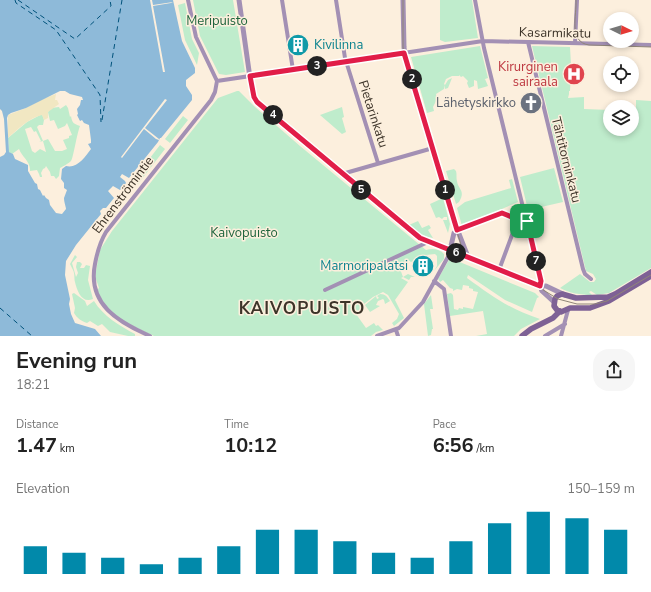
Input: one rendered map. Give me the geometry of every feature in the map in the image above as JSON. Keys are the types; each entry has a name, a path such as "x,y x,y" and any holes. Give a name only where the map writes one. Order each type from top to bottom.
{"main road":[{"path":"547,321 557,296 566,295 576,298 597,298 610,296 651,272"},
{"path":"522,336 553,318 560,311 590,308 604,303 651,276"},
{"path":"566,295 571,303 568,309"},
{"path":"554,304 556,309 560,311"}],"street":[{"path":"188,0 196,37 217,81"},
{"path":"239,0 250,76 254,97 257,102 420,238 566,295"},
{"path":"282,0 293,70"},
{"name":"Pietarinkatu","path":"336,0 346,62 378,163"},
{"path":"404,0 404,53 457,230 463,248 468,257"},
{"path":"475,0 483,41 541,281 540,286 542,291 554,304"},
{"path":"576,43 577,0"},
{"name":"Kasarmikatu","path":"217,81 483,41 651,45"},
{"name":"Tähtitorninkatu","path":"528,42 581,261 585,274 591,279"},
{"name":"Ehrenströmintie","path":"150,336 115,316 102,304 95,291 93,279 97,254 101,241 106,232 214,96 217,81"},
{"path":"342,174 432,148"},
{"path":"377,336 396,330 423,302 449,255 454,233 457,230 502,213 524,222 527,221"},
{"path":"499,270 518,220"},
{"path":"324,290 425,245 428,242"},
{"path":"434,281 444,289 451,336"},
{"path":"561,336 568,309"},
{"path":"544,336 565,324"},
{"path":"396,330 398,336"}],"green space":[{"name":"Meripuisto","path":"193,0 233,0 245,72 226,75 219,74 200,36"},
{"path":"440,0 472,0 478,38 445,42 440,40"},
{"path":"185,3 192,39 199,53 197,65 185,40 178,5"},
{"path":"480,46 488,78 485,79 488,86 478,89 477,81 474,80 474,86 469,88 467,83 468,81 463,76 461,77 459,75 446,79 444,89 436,94 437,99 433,107 434,111 427,113 411,57"},
{"path":"532,46 570,47 571,65 569,65 569,72 571,72 568,98 584,97 584,109 603,110 603,136 639,136 639,100 651,101 651,268 609,293 597,295 591,291 589,292 592,295 583,295 560,288 580,274 590,282 594,282 596,279 593,274 586,271"},
{"path":"452,78 448,88 445,89 445,85 448,80"},
{"name":"Kaivopuisto","path":"239,91 300,146 426,250 436,249 444,254 444,259 434,271 437,266 437,256 435,254 426,255 411,262 407,259 407,262 399,266 403,277 401,278 408,282 395,300 404,318 394,326 392,323 397,319 399,314 388,295 383,292 364,304 362,303 365,307 356,314 366,328 374,323 383,330 376,332 371,336 154,336 120,319 103,302 97,290 99,288 95,276 100,250 112,231 218,98"},
{"path":"66,105 73,122 80,126 72,159 69,163 60,168 59,176 56,179 54,176 51,176 46,166 41,173 42,177 40,177 37,170 30,171 28,162 19,149 12,154 9,152 8,138 27,122 42,114 44,120 43,125 39,125 37,127 43,141 48,139 55,151 67,149 63,140 72,135 67,123 65,126 58,129 54,120 50,121 48,112 51,108 59,107 60,109","holes":["31,127 34,132 36,131 41,141 39,142 43,141 46,152 40,149 35,153 32,151 25,129"]},
{"path":"342,107 344,117 342,118 346,132 342,134 320,115"},
{"path":"183,116 188,120 170,143 165,139"},
{"path":"160,145 165,149 138,184 133,180"},
{"path":"554,168 563,202 528,210 520,177"},
{"path":"454,169 456,171 458,184 462,192 459,202 456,204 446,171"},
{"path":"512,179 518,202 462,226 457,208 465,202 511,188 509,180"},
{"path":"443,198 450,224 448,233 443,220 447,220 447,217 442,219 439,217 436,218 430,204"},
{"path":"418,221 422,228 429,225 431,228 428,230 433,238 422,236 409,225"},
{"path":"75,255 77,257 72,263 76,277 78,273 76,267 77,262 82,264 80,268 84,268 86,265 90,266 88,280 93,299 86,300 81,296 77,289 74,272 70,264"},
{"path":"450,258 535,293 539,297 537,298 532,312 505,300 468,275 467,278 510,306 540,319 521,329 514,336 476,336 487,334 483,311 450,316 447,294 451,293 453,295 454,309 458,310 459,308 463,309 463,307 473,309 478,292 473,291 473,289 469,288 469,286 463,285 462,290 457,289 453,291 453,289 450,288 443,280 440,282 438,279"},
{"path":"408,274 415,277 411,277 409,280 403,277"},
{"path":"74,293 85,301 87,306 94,301 107,316 135,334 135,336 110,332 102,324 98,326 90,321 87,323 79,319 74,313 75,308 72,294"},
{"path":"380,294 385,295 390,301 385,304 383,299 378,301 376,305 380,306 370,312 365,305 376,296 377,299 379,298 377,296"},
{"path":"431,295 433,309 430,309 433,329 431,335 428,336 424,304"}],"sand":[{"path":"56,94 55,100 57,100 59,104 48,112 48,118 44,120 42,115 37,116 24,124 8,138 8,115"}],"water":[{"path":"0,0 173,0 182,41 195,68 195,73 186,80 186,86 192,95 192,100 129,178 122,174 120,177 126,183 120,190 113,186 108,191 114,198 106,208 103,208 100,211 101,214 76,245 66,261 65,275 70,299 69,304 75,323 95,329 101,336 0,336 0,157 6,152 4,119 0,109","holes":["60,91 65,91 82,97 83,100 81,100 77,109 77,115 80,121 82,120 84,123 89,125 91,143 88,144 91,149 77,164 74,166 66,166 62,169 61,179 64,183 64,188 67,190 64,198 66,209 62,214 56,213 50,205 49,200 44,195 43,196 38,189 37,184 28,171 28,165 15,159 13,154 9,152 7,118 11,113 26,108"]}],"pier":[{"path":"150,0 152,0 153,5 173,2 153,6 165,72 163,72"},
{"path":"165,99 167,100 145,128 159,140 144,129 122,158 121,157"}],"ferry route":[{"path":"15,0 16,3 56,30 100,95 101,122"},
{"path":"18,0 75,39 111,6 110,0"},
{"path":"102,120 122,0"},
{"path":"0,308 32,336"}],"tram line":[{"path":"403,0 403,47 405,59 462,248 466,256 472,260 535,285 558,299 577,304 595,304 607,301 651,275"},
{"path":"576,0 575,27 578,39 582,43 589,45 651,47"}],"place":[{"name":"Kivilinna","path":"298,45"},
{"name":"Kirurginen sairaala","path":"574,74"},
{"name":"Lähetyskirkko","path":"531,103"},
{"name":"Marmoripalatsi","path":"423,266"}],"district":[{"name":"KAIVOPUISTO","path":"302,308"}],"route":[{"path":"404,53 457,230 502,213 524,222 527,221 541,281 540,286 420,238 257,102 252,92 250,76 404,53"}]}
